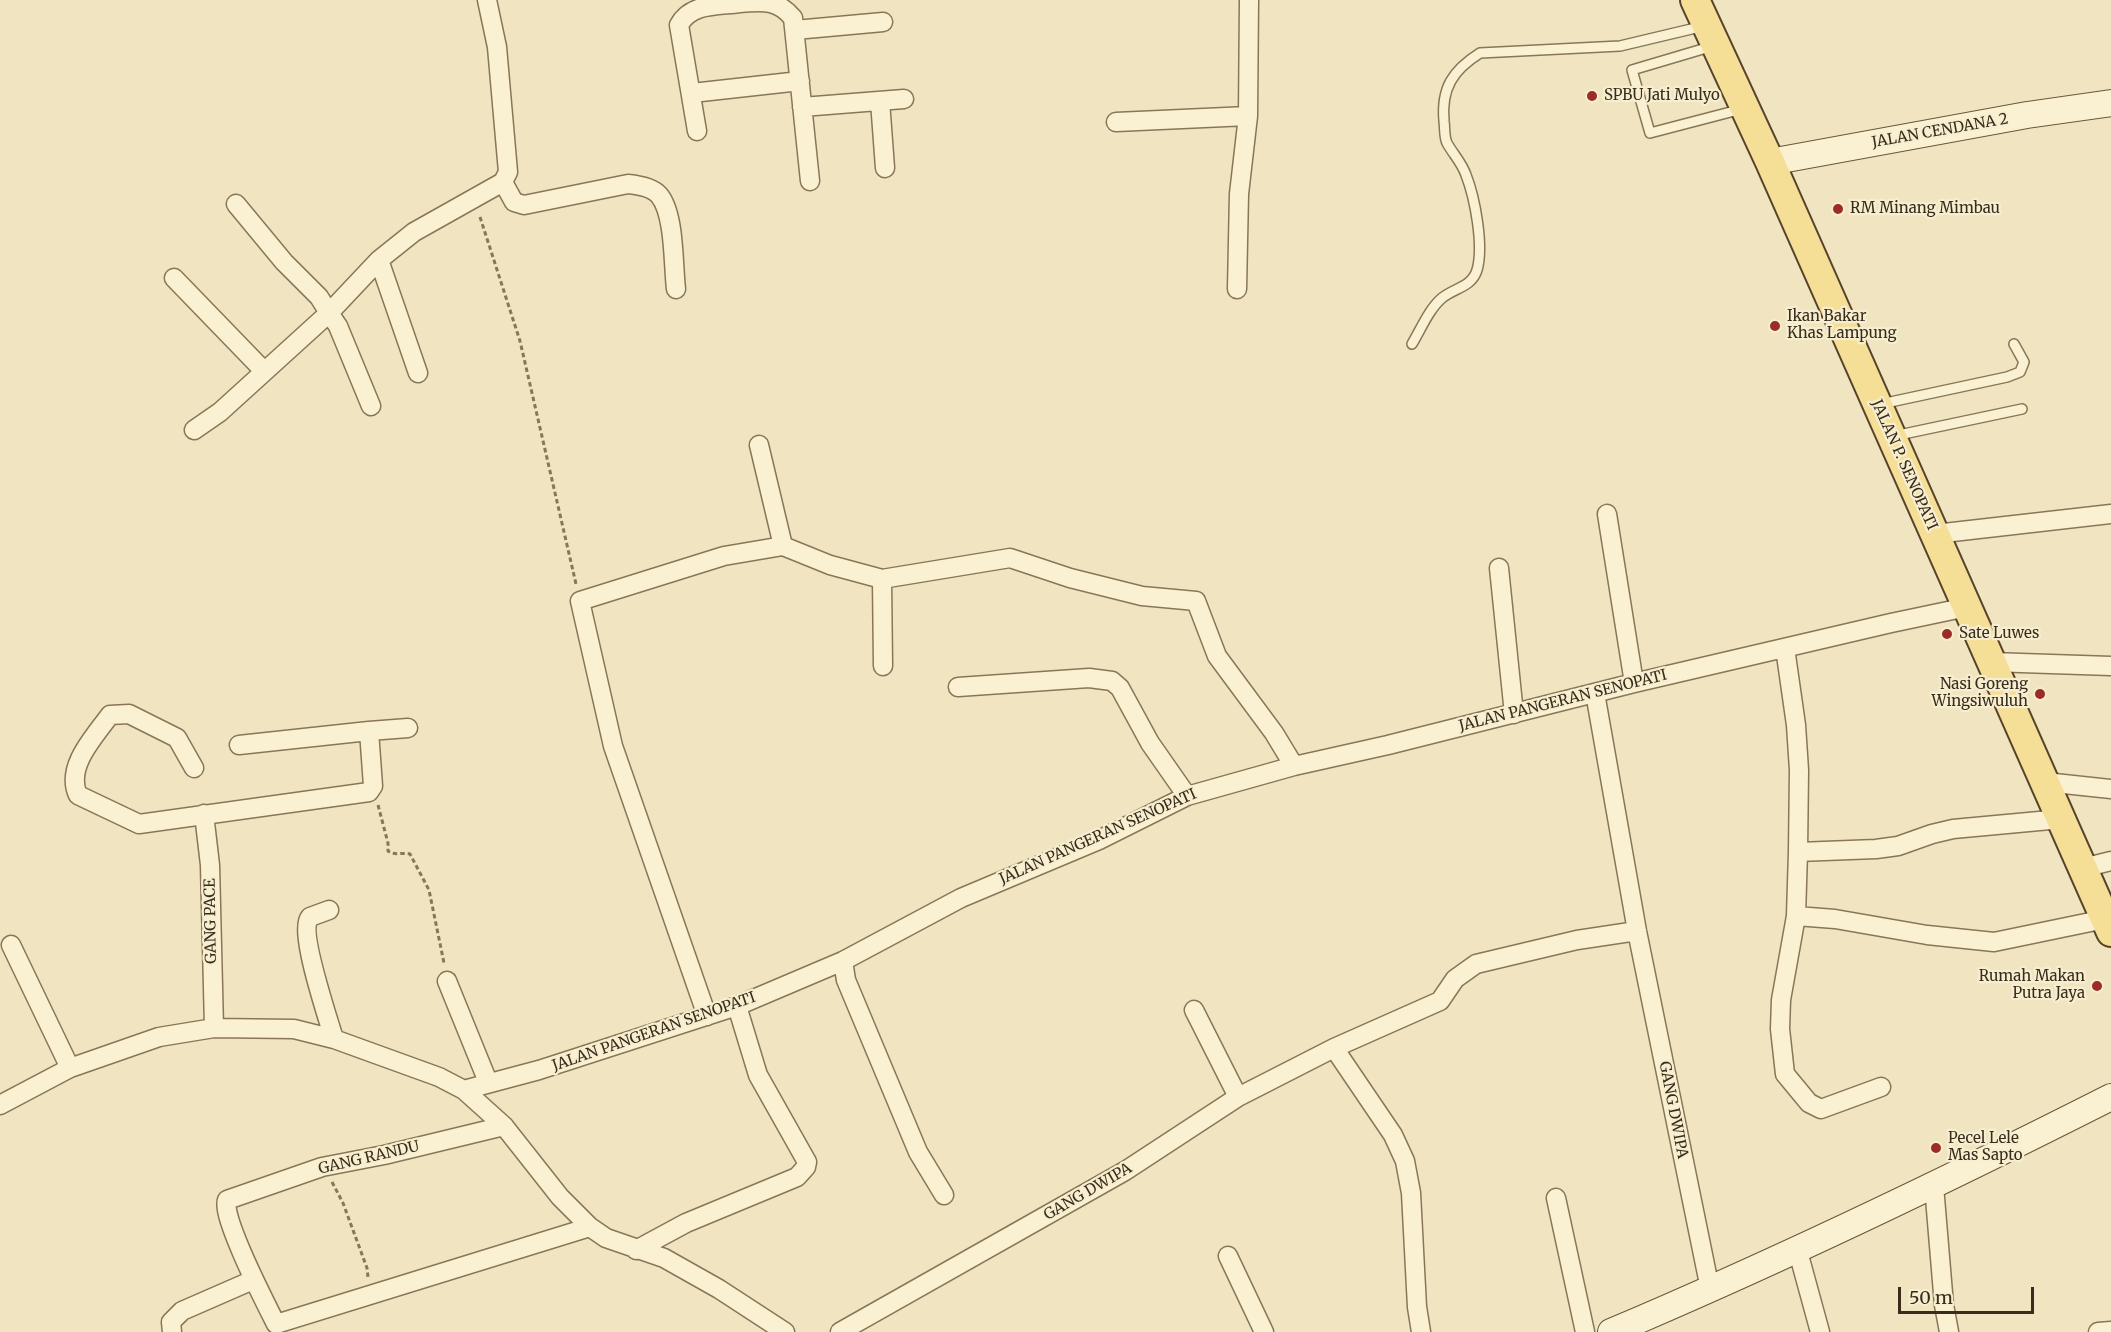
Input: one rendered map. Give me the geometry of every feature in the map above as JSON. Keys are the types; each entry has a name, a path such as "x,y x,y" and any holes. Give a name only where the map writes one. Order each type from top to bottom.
{"main road":[{"name":"JALAN P. SENOPATI","path":"1695,0 1770,162 2108,926"}],"street":[{"path":"194,430 220,412 329,313 379,260 414,232 503,182 509,163 497,47 487,0"},
{"path":"697,131 679,25 684,15 693,9 739,1 777,0 786,7 793,18 810,181"},
{"path":"1237,289 1239,194 1248,116 1249,0"},
{"path":"795,30 883,22"},
{"path":"692,93 800,81"},
{"path":"802,107 904,99"},
{"path":"880,101 885,168"},
{"name":"JALAN CENDANA 2","path":"1770,162 2111,103"},
{"path":"1116,122 1248,116"},
{"path":"503,182 514,202 524,205 628,184 643,186 658,194 668,215 676,289"},
{"path":"236,204 284,262 319,297 338,326 371,406"},
{"path":"379,260 418,373"},
{"path":"174,278 264,371"},
{"path":"759,445 783,546"},
{"path":"1607,514 1634,683"},
{"path":"1935,534 2111,514"},
{"path":"707,1016 613,746 580,601 723,556 783,546 830,565 882,579 1010,558 1070,578 1142,597 1196,601 1217,656 1274,733 1294,766"},
{"path":"1499,568 1514,714"},
{"path":"882,579 883,666"},
{"name":"JALAN PANGERAN SENOPATI","path":"464,1090 539,1070 737,1006 843,961 961,898 1099,840 1187,795 1294,766 1634,683 1891,622 1967,608"},
{"path":"1785,648 1796,725 1799,770 1796,916 1781,1000 1780,1029 1785,1074 1809,1103 1821,1109 1881,1087"},
{"path":"1991,662 2111,666"},
{"path":"958,687 1089,678 1112,681 1120,688 1150,743 1187,795"},
{"name":"GANG DWIPA","path":"1595,693 1637,931 1710,1289"},
{"path":"194,768 177,738 129,714 110,716 87,747 78,765 74,785 78,795 139,824 369,792 373,786 369,731"},
{"path":"240,745 408,728"},
{"path":"2044,782 2111,789"},
{"name":"GANG PACE","path":"204,814 210,865 214,1028"},
{"path":"1798,852 1876,849 1898,846 1953,829 2061,819"},
{"path":"2083,868 2111,861"},
{"path":"329,910 310,917 306,924 314,970 334,1039"},
{"path":"1796,916 1835,919 1927,935 1994,942 2108,926"},
{"name":"GANG DWIPA","path":"840,1332 1125,1171 1238,1097 1334,1048 1440,1001 1455,980 1476,964 1577,940 1637,931"},
{"path":"11,945 70,1068"},
{"path":"843,961 846,980 918,1152 944,1196"},
{"path":"447,981 488,1082"},
{"path":"636,1250 686,1223 797,1178 806,1167 807,1162 758,1075 737,1006"},
{"path":"1194,1010 1238,1097"},
{"path":"0,1105 70,1068 159,1037 214,1028 294,1029 334,1039 439,1077 464,1090 504,1126 560,1197 590,1227 606,1238 663,1258 719,1289 785,1332"},
{"path":"1334,1048 1393,1135 1405,1161 1412,1193 1417,1307 1421,1332"},
{"path":"1611,1332 1934,1186 2111,1097"},
{"name":"GANG RANDU","path":"253,1280 225,1207 227,1200 322,1167 384,1155 504,1126"},
{"path":"1934,1186 1944,1305 1949,1332"},
{"path":"1556,1198 1586,1332"},
{"path":"172,1332 171,1322 183,1311 253,1280 279,1328 370,1293 590,1227"},
{"path":"1797,1248 1820,1332"},
{"path":"1228,1256 1264,1332"},
{"path":"2098,1332 2111,1331"}],"lane":[{"path":"1711,35 1632,70 1650,133 1745,108"},
{"path":"1412,344 1443,297 1465,287 1477,271 1479,233 1473,198 1466,173 1446,141 1443,105 1450,78 1464,63 1480,53 1620,46 1711,35"},
{"path":"1877,404 2007,377 2020,372 2024,362 2014,344"},
{"path":"1892,436 2022,409"}],"path":[{"path":"474,198 520,341 580,601"},
{"path":"373,786 388,851 392,854 405,852 410,854 429,890 447,981"},
{"path":"322,1167 327,1170 343,1203 367,1268 370,1293"}],"place":[{"name":"SPBU Jati Mulyo","path":"1592,96"},
{"name":"RM Minang Mimbau","path":"1838,209"},
{"name":"Ikan Bakar Khas Lampung","path":"1775,326"},
{"name":"Sate Luwes","path":"1947,634"},
{"name":"Nasi Goreng Wingsiwuluh","path":"2040,694"},
{"name":"Rumah Makan Putra Jaya","path":"2097,986"},
{"name":"Pecel Lele Mas Sapto","path":"1936,1148"}]}
